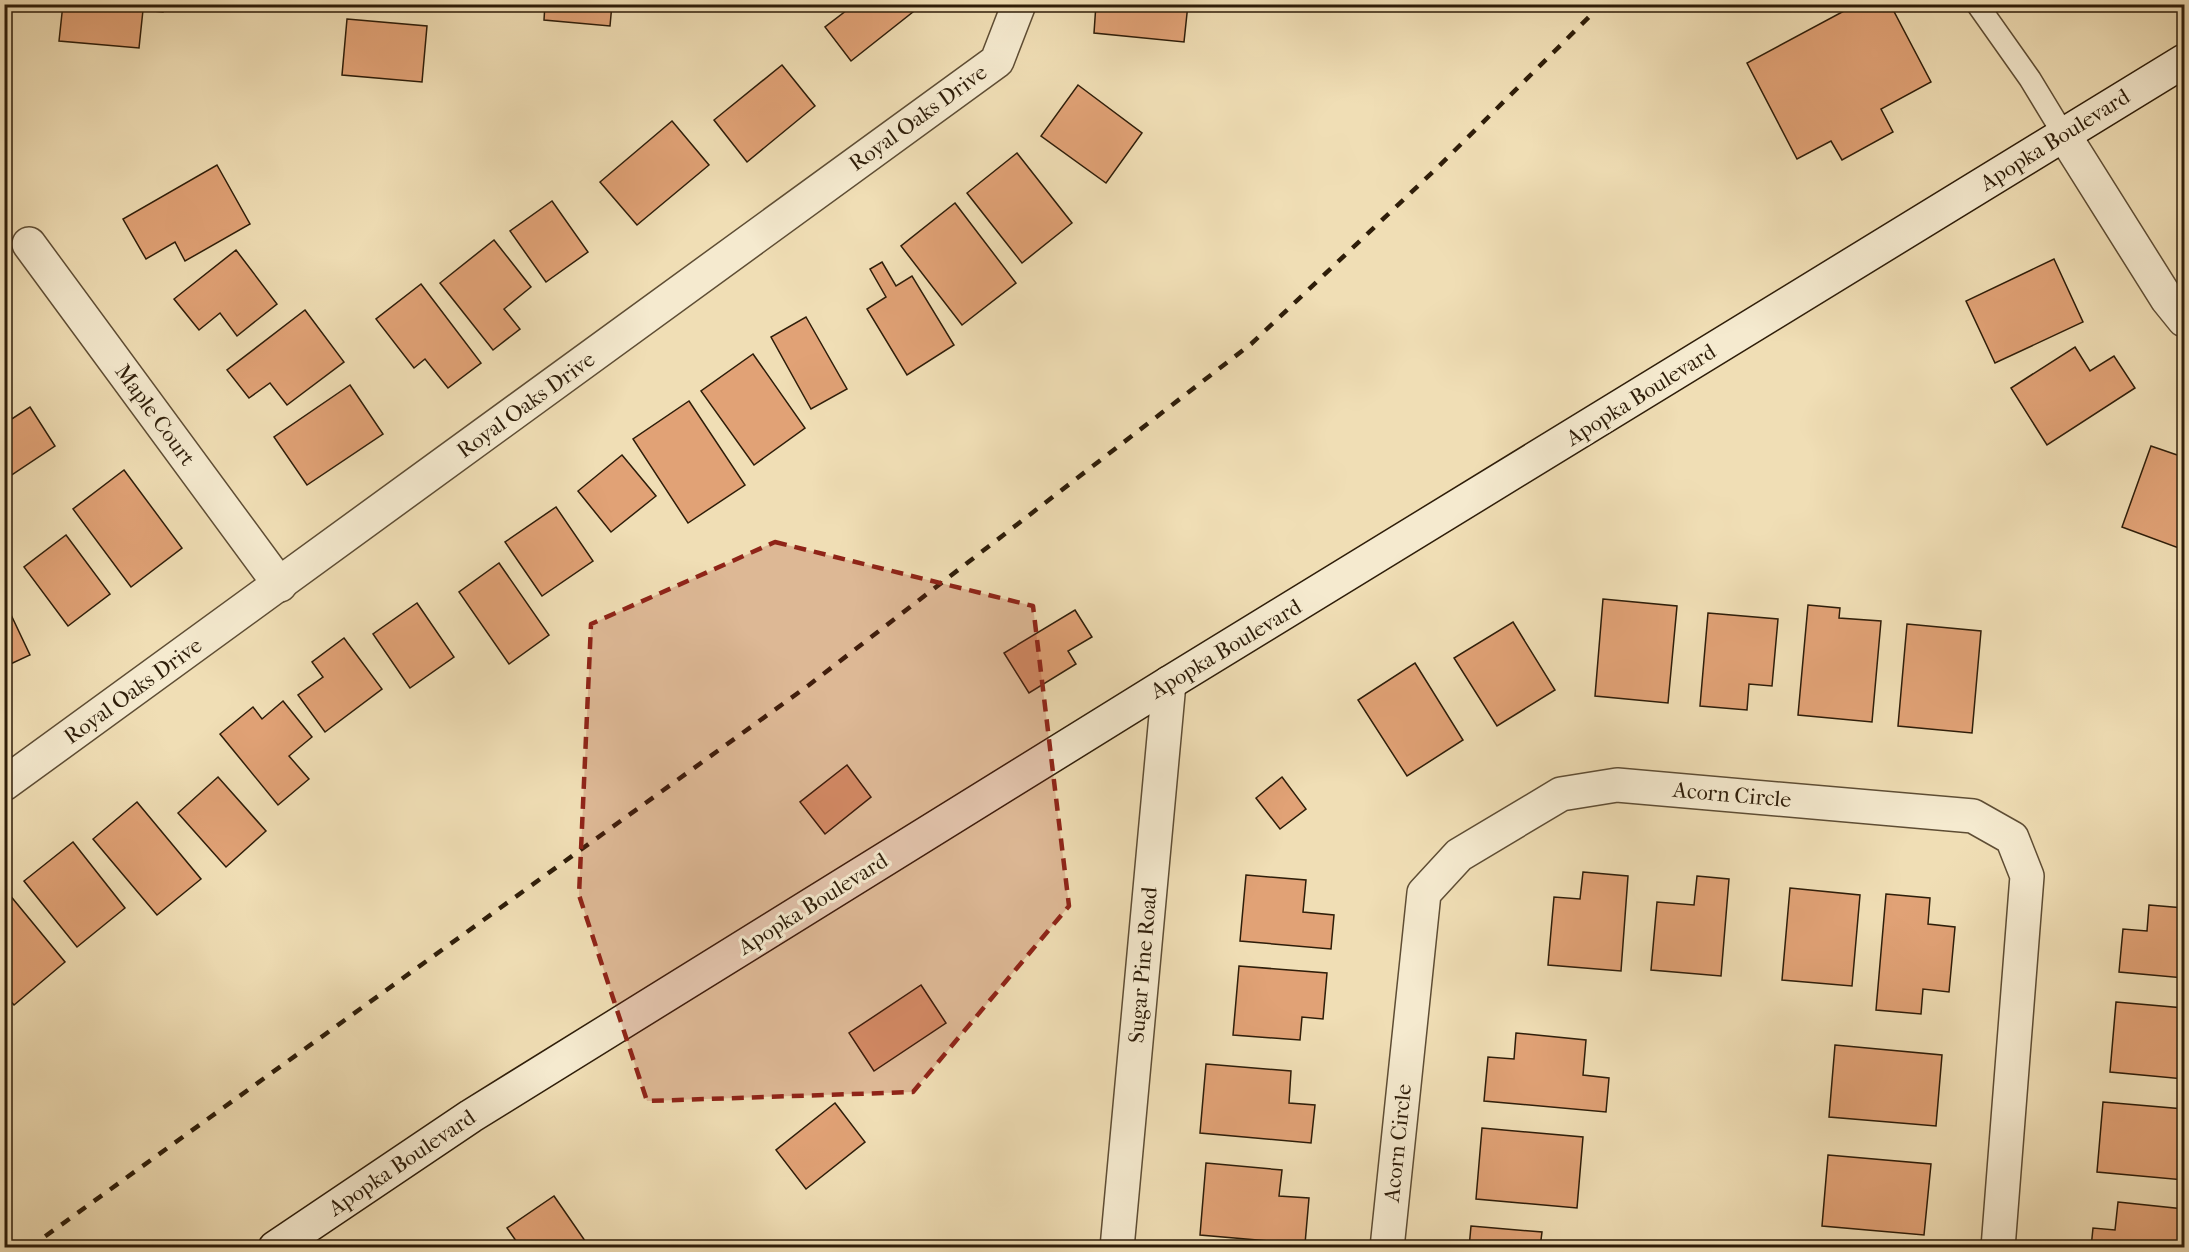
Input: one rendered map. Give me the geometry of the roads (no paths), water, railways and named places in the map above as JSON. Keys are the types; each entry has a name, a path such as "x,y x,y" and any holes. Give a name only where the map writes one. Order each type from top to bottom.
{"street":[{"name":"Royal Oaks Drive","path":"4,784 997,61 1019,4"},
{"name":"Apopka Boulevard","path":"275,1248 471,1116 1169,683 2184,61"},
{"path":"2064,135 2167,299 2184,320"},
{"name":"Maple Court","path":"29,244 280,585"},
{"name":"Sugar Pine Road","path":"1117,1248 1169,683"},
{"name":"Acorn Circle","path":"1387,1248 1424,893 1459,855 1561,794 1617,785 1973,816 2012,838 2027,876 1998,1248"}],"lane":[{"path":"1977,4 2030,79 2064,135"}],"railway":[{"path":"29,1248 809,685 1251,344 1439,166 1602,4"}]}
